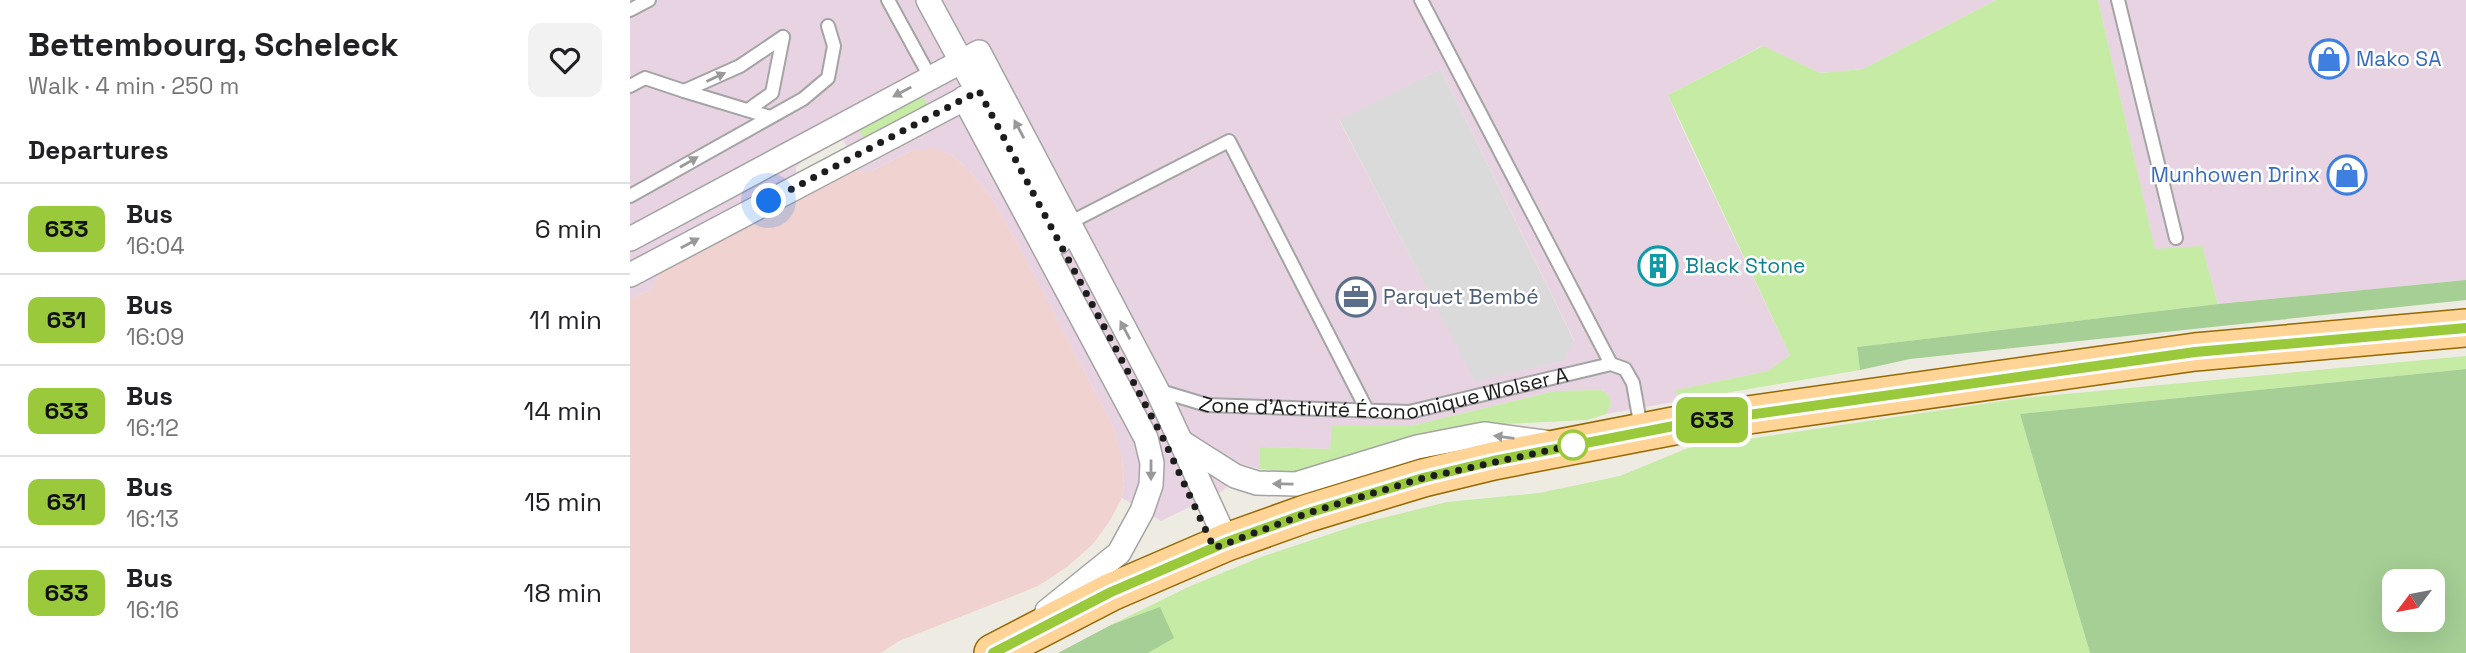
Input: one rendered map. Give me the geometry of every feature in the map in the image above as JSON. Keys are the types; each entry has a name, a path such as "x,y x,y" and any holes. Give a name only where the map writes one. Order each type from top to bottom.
{"main road":[{"path":"998,650 1111,592 1221,545 1308,513 1423,478 1572,445 1642,432 2195,352 2466,328"}],"street":[{"path":"928,0 963,61 971,94 1146,438 1152,463 1151,485 1142,511 1119,553 998,650"},
{"path":"630,239 979,52 1157,390 1183,443 1221,545"},
{"path":"630,275 971,94"},
{"path":"971,94 1221,545"},
{"path":"1183,443 1235,476 1257,484 1296,484 1417,447 1484,434 1572,445"}],"lane":[{"path":"630,10 649,0"},
{"path":"888,0 930,77"},
{"path":"1420,0 1611,364 1625,369 1633,383 1642,432"},
{"path":"2118,0 2176,238"},
{"path":"630,196 803,99 828,78 834,46 828,26"},
{"path":"684,91 740,66 783,37 772,93 748,110"},
{"path":"630,86 645,78 770,117"},
{"path":"1069,223 1229,141 1367,410"},
{"name":"Zone d'Activité Économique Wolser A","path":"1157,390 1207,405 1409,412 1611,364"}],"shaded area":[{"path":"630,0 1996,0 1863,69 1820,73 1762,46 1668,95 1790,355 1768,371 1677,390 1679,401 1606,414 1611,404 1602,390 1555,391 1410,426 1333,426 1330,449 1260,447 1259,469 1242,464 1224,490 1161,521 1122,498 1122,456 1112,424 990,195 952,155 933,148 913,150 871,171 841,172 664,266 652,289 630,299","holes":["1441,69 1574,340 1564,361 1475,381 1339,120","841,136 848,149 800,174 796,173 796,167 818,148"]},
{"path":"2098,0 2466,0 2466,280 2218,304 2202,247 2155,250"},
{"path":"1441,69 1574,341 1564,361 1475,382 1339,119"},
{"path":"933,147 952,155 990,195 1112,424 1122,456 1124,484 1122,498 1109,522 1093,544 1067,567 1038,586 899,641 881,653 630,653 630,299 652,289 664,266 841,172 871,171 913,150"}],"green space":[{"path":"1996,0 2098,0 2155,249 2202,246 2218,304 1857,347 1860,370 1679,401 1676,390 1768,371 1790,355 1668,95 1763,46 1820,73 1863,69"},
{"path":"921,94 929,107 865,141 858,127"},
{"path":"2466,280 2466,300 1910,359 1860,370 1857,347 2218,304"},
{"path":"2466,356 2466,369 2020,414 2090,653 1148,653 1173,638 1111,625 1188,587 1261,557 1363,523 1447,502 1539,493 1620,476 1688,448 2023,398"},
{"path":"2466,369 2466,653 2090,653 2020,414"},
{"path":"1601,390 1609,396 1611,404 1606,414 1587,420 1483,425 1297,473 1259,469 1260,447 1330,449 1332,426 1410,426 1555,391"},
{"path":"1160,607 1174,638 1148,653 1058,653 1111,625"}],"bus line":[{"name":"633","path":"993,653 1111,592 1253,532 1423,478 1493,461 1684,424 2195,352 2466,328"}],"place":[{"name":"Mako SA","path":"2329,59"},
{"name":"Munhowen Drinx","path":"2347,175"},
{"name":"Black Stone","path":"1658,266"},
{"name":"Parquet Bembé","path":"1356,297"}],"route":[{"path":"769,201 979,91 1163,438 1214,548 1308,513 1423,478 1573,445"}]}
